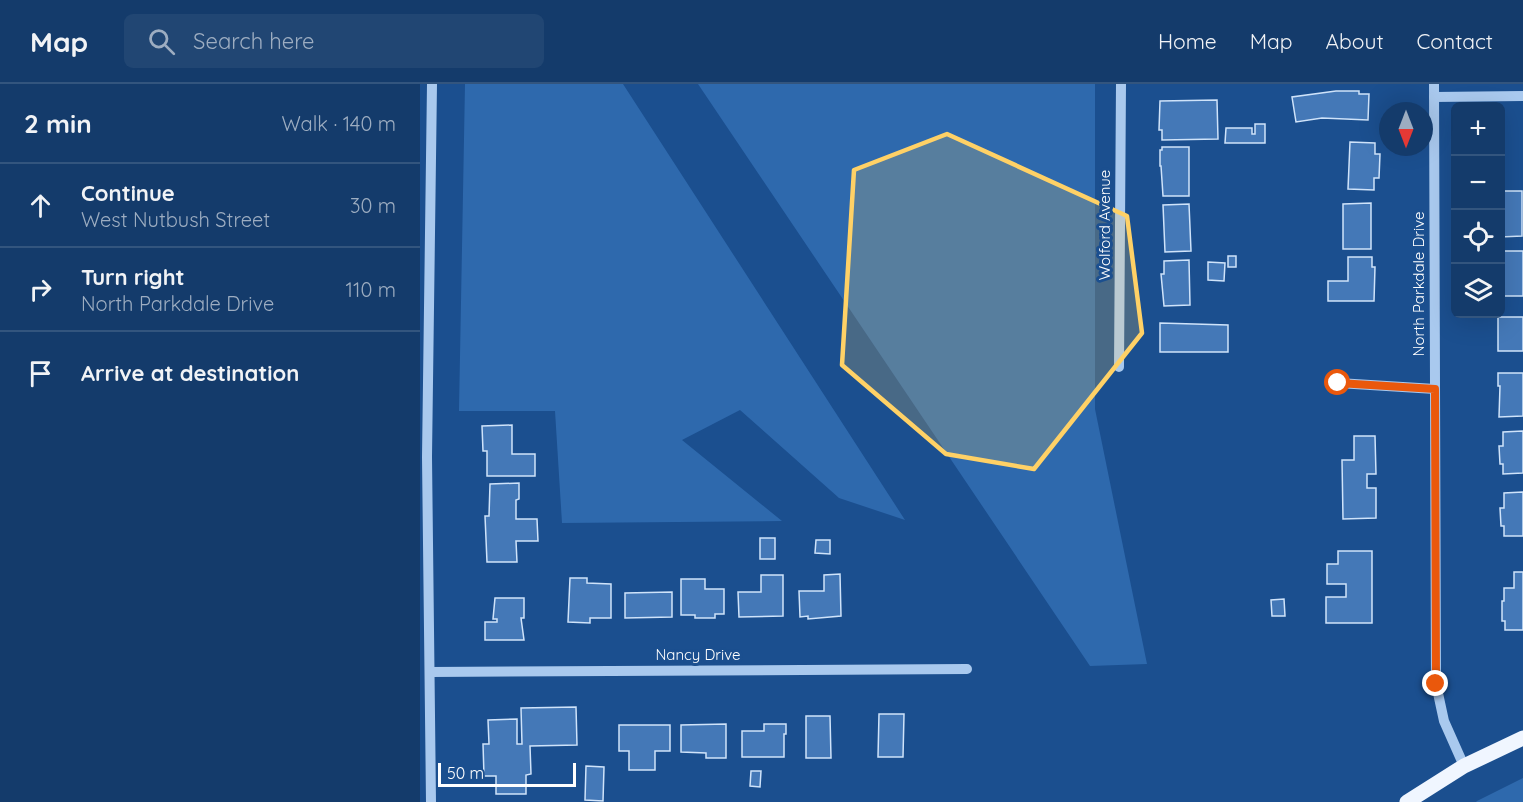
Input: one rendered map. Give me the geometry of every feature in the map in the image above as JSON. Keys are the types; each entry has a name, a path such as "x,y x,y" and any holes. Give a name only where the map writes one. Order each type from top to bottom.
{"main road":[{"path":"1407,802 1464,766 1523,738"}],"street":[{"path":"431,802 430,672 423,457 432,84"},
{"name":"Wolford Avenue","path":"1119,367 1121,84"},
{"name":"North Parkdale Drive","path":"1434,84 1436,684 1444,721 1464,766"},
{"path":"1434,97 1523,96"},
{"path":"1338,383 1435,389"},
{"name":"Nancy Drive","path":"430,672 967,669"}],"highlighted area":[{"path":"947,134 1127,216 1142,333 1034,469 946,454 842,365 854,170"}],"shaded area":[{"path":"465,84 623,84 905,520 839,498 740,410 682,440 782,521 562,523 555,411 459,411"},
{"path":"698,84 1095,84 1095,409 1147,664 1090,666"},
{"path":"1523,778 1523,802 1476,802 1477,801"}],"building":[{"path":"1336,91 1359,91 1359,94 1369,94 1368,120 1322,118 1296,122 1292,97"},
{"path":"1217,100 1218,139 1162,140 1162,130 1159,130 1160,101"},
{"path":"1255,124 1265,124 1265,143 1225,143 1226,128 1252,128 1252,134 1255,134"},
{"path":"1350,142 1375,143 1375,154 1380,156 1379,178 1374,178 1374,190 1348,189"},
{"path":"1162,147 1189,147 1189,196 1163,196 1160,166"},
{"path":"1505,191 1522,191 1522,236 1505,237"},
{"path":"1371,203 1371,249 1343,249 1343,204"},
{"path":"1189,204 1191,251 1165,252 1163,205"},
{"path":"1505,251 1523,251 1523,296 1505,296"},
{"path":"1228,256 1236,256 1236,267 1228,267"},
{"path":"1348,257 1372,257 1372,267 1375,267 1374,301 1328,301 1328,281 1348,281"},
{"path":"1189,260 1190,305 1164,306 1161,274 1164,274 1164,261"},
{"path":"1208,262 1225,263 1224,281 1208,280"},
{"path":"1523,317 1523,351 1498,351 1498,318"},
{"path":"1160,323 1228,325 1228,352 1160,352"},
{"path":"1498,373 1523,373 1523,416 1499,417"},
{"path":"512,425 512,454 535,454 535,476 487,476 487,451 483,451 482,426"},
{"path":"1523,431 1523,473 1503,474 1499,446 1503,446 1503,432"},
{"path":"1354,436 1375,436 1376,474 1367,474 1367,488 1376,488 1376,518 1343,519 1342,460 1354,460"},
{"path":"519,483 516,519 537,519 538,541 516,541 517,562 487,562 485,516 489,516 490,484"},
{"path":"1523,492 1523,536 1504,536 1500,508 1504,508 1504,493"},
{"path":"760,538 775,538 775,559 760,559"},
{"path":"816,540 830,540 830,554 815,553"},
{"path":"1338,551 1372,551 1372,623 1326,623 1326,597 1346,597 1346,584 1327,584 1327,564 1338,564"},
{"path":"1514,572 1523,572 1523,630 1505,630 1505,621 1502,621 1504,588 1514,588"},
{"path":"840,574 841,616 808,619 808,616 800,617 799,591 824,591 824,575"},
{"path":"761,575 783,575 783,616 739,617 738,592 761,592"},
{"path":"570,578 587,578 587,583 611,584 611,618 590,618 590,623 568,622"},
{"path":"681,579 705,579 705,589 724,589 724,614 715,614 715,618 681,615"},
{"path":"672,592 672,617 625,618 625,593"},
{"path":"495,598 524,598 524,618 521,618 524,640 485,640 485,622 497,622 497,619 493,619"},
{"path":"1284,599 1285,616 1272,616 1271,600"},
{"path":"576,707 577,745 530,746 531,774 526,775 526,794 496,794 496,776 484,776 483,744 489,744 488,720 517,719 517,744 522,744 521,708"},
{"path":"879,714 904,714 903,757 878,757"},
{"path":"806,716 830,716 831,758 806,758"},
{"path":"726,724 726,758 706,758 706,753 681,752 681,725"},
{"path":"764,724 786,724 784,757 742,757 742,731 764,731"},
{"path":"619,725 670,725 670,751 655,751 655,770 629,770 629,751 619,751"},
{"path":"586,766 604,767 603,801 585,800"},
{"path":"751,771 761,771 760,787 750,786"}],"route":[{"path":"1338,383 1435,389 1436,684"}]}
